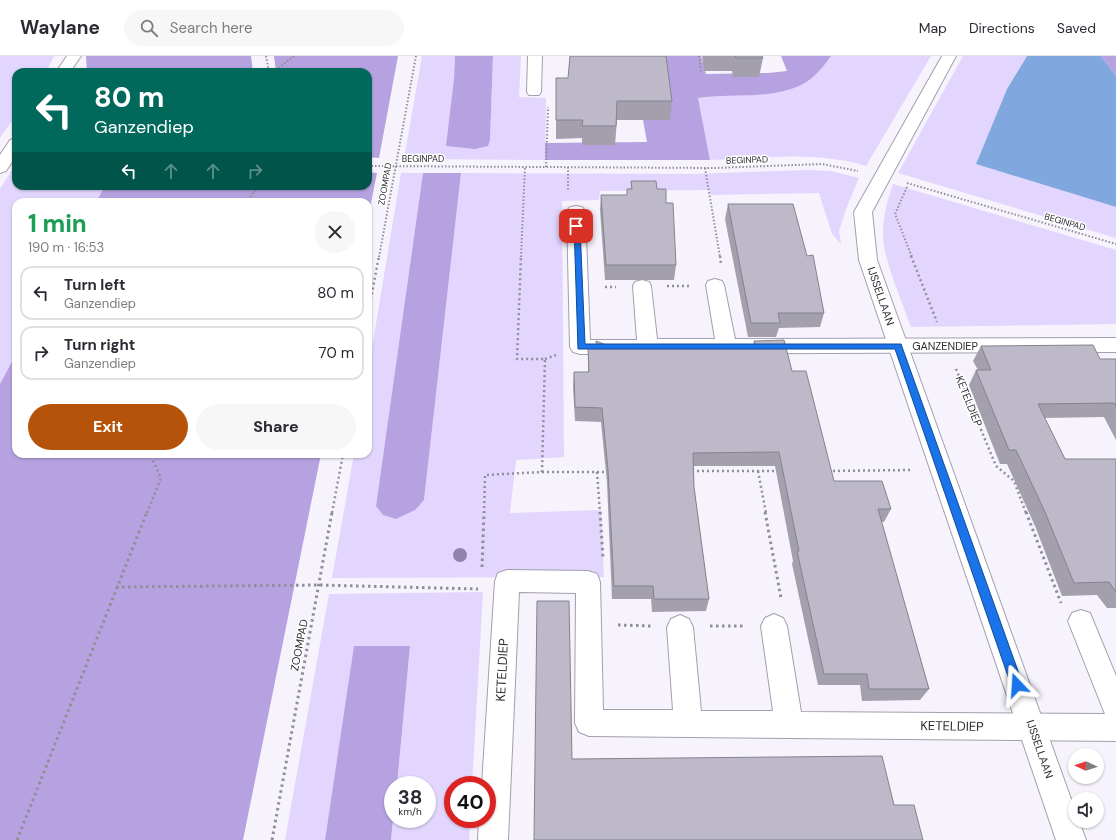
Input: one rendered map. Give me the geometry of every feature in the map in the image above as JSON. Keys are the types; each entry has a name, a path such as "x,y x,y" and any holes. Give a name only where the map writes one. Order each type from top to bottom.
{"street":[{"path":"66,68 74,56"},
{"path":"534,92 535,56"},
{"name":"IJSSELLAAN","path":"949,56 863,212 868,260 1071,840"},
{"path":"0,168 12,150"},
{"name":"GANZENDIEP","path":"576,210 580,347 1116,345"},
{"path":"715,285 726,346"},
{"path":"642,286 648,347"},
{"path":"494,589 507,581 588,582"},
{"name":"KETELDIEP","path":"588,582 590,723 1116,728"},
{"name":"KETELDIEP","path":"493,840 494,589"},
{"path":"1081,621 1116,709"},
{"path":"680,626 688,724"},
{"path":"774,626 789,725"}],"path":[{"path":"266,56 268,68"},
{"path":"279,68 294,56"},
{"name":"ZOOMPAD","path":"372,292 416,56"},
{"path":"699,56 701,72"},
{"path":"534,92 548,97 546,167"},
{"name":"BEGINPAD","path":"372,166 705,168 822,164 882,176 1116,244"},
{"path":"525,167 517,359 545,359 542,472"},
{"path":"578,287 715,285 724,278 705,168"},
{"path":"913,176 895,214 947,346"},
{"path":"250,198 256,190"},
{"name":"KETELDIEP","path":"947,346 996,466 1014,481 1062,608 1081,621"},
{"path":"17,840 116,587 161,478 152,458"},
{"name":"ZOOMPAD","path":"272,840 342,458"},
{"path":"827,471 942,470"},
{"path":"689,471 781,471"},
{"path":"588,625 774,626 783,608 758,471"},
{"path":"116,587 319,585 494,589 485,475 542,472 613,472"},
{"path":"588,582 604,561 597,472"}],"shaded area":[{"path":"0,56 54,56 48,68 12,68 12,121 0,138"},
{"path":"86,56 251,56 252,68 87,68"},
{"path":"274,56 398,56 379,158 372,157 372,68 276,68"},
{"path":"422,56 455,56 454,79 490,140 493,56 521,56 519,97 546,98 545,160 404,159"},
{"path":"455,56 493,56 490,140 488,146 475,149 446,146 454,79"},
{"path":"657,56 701,56 706,74 768,73 787,71 781,56 831,56 822,68 811,78 803,84 791,89 765,94 698,98 710,160 545,160 545,143 647,142 635,76"},
{"path":"831,56 931,56 866,166 828,158 809,157 769,157 710,160 698,98 763,94 784,91 796,86 810,76"},
{"path":"963,56 1027,56 1007,89 976,164 1116,207 1116,238 898,173"},
{"path":"1101,56 1116,56 1116,76"},
{"path":"12,170 12,190 103,190 98,198 12,198 12,362 0,384 0,189"},
{"path":"808,170 831,171 859,178 846,209 839,231 841,244 832,234 819,193 711,195 709,190 600,191 599,200 562,201 564,457 516,460 510,513 601,510 604,577 332,578 353,458 372,458 372,348 401,173 423,173 376,506 424,500 461,173 693,174"},
{"path":"372,172 377,173 372,198 98,198 103,190 372,190"},
{"path":"423,173 461,173 424,500 415,510 396,519 383,515 376,506"},
{"path":"893,184 1116,250 1116,324 911,327 890,269 884,245 883,228 887,203"},
{"path":"12,362 12,458 320,458 243,840 0,840 0,384"},
{"path":"483,592 473,776 444,776 444,828 470,828 469,840 391,840 392,828 436,828 436,776 398,776 410,647 355,646 325,840 285,840 329,594"},
{"path":"354,646 410,646 398,776 384,776 384,828 392,828 391,840 325,840"}],"water":[{"path":"1027,56 1101,56 1116,76 1116,207 976,164 1007,89"}],"building":[{"path":"570,56 666,56 672,101 617,101 616,126 582,126 583,120 556,120 556,78 568,78"},
{"path":"735,56 762,56 763,58 736,58"},
{"path":"631,181 656,181 657,189 666,189 666,203 673,203 676,265 606,265 601,195 627,195 627,189 632,189"},
{"path":"728,204 793,204 807,256 813,255 824,313 778,313 780,323 751,323"},
{"path":"784,340 792,371 806,371 834,481 882,481 891,509 878,509 929,689 869,689 867,674 824,674 797,551 799,551 779,452 693,453 694,487 709,599 654,599 653,586 614,586 608,470 602,408 575,407 574,372 589,372 588,348 597,348 596,341 614,348 756,348 754,341"},
{"path":"1093,345 1100,359 1116,359 1116,406 1114,403 1038,404 1065,459 1116,459 1116,592 1109,582 1074,583 1045,512 1016,450 1009,450 976,370 991,370 981,346"},
{"path":"537,601 569,601 572,759 882,756 894,805 914,805 923,840 534,840"}],"route":[{"path":"576,226 580,347 898,346 1017,685"}]}
